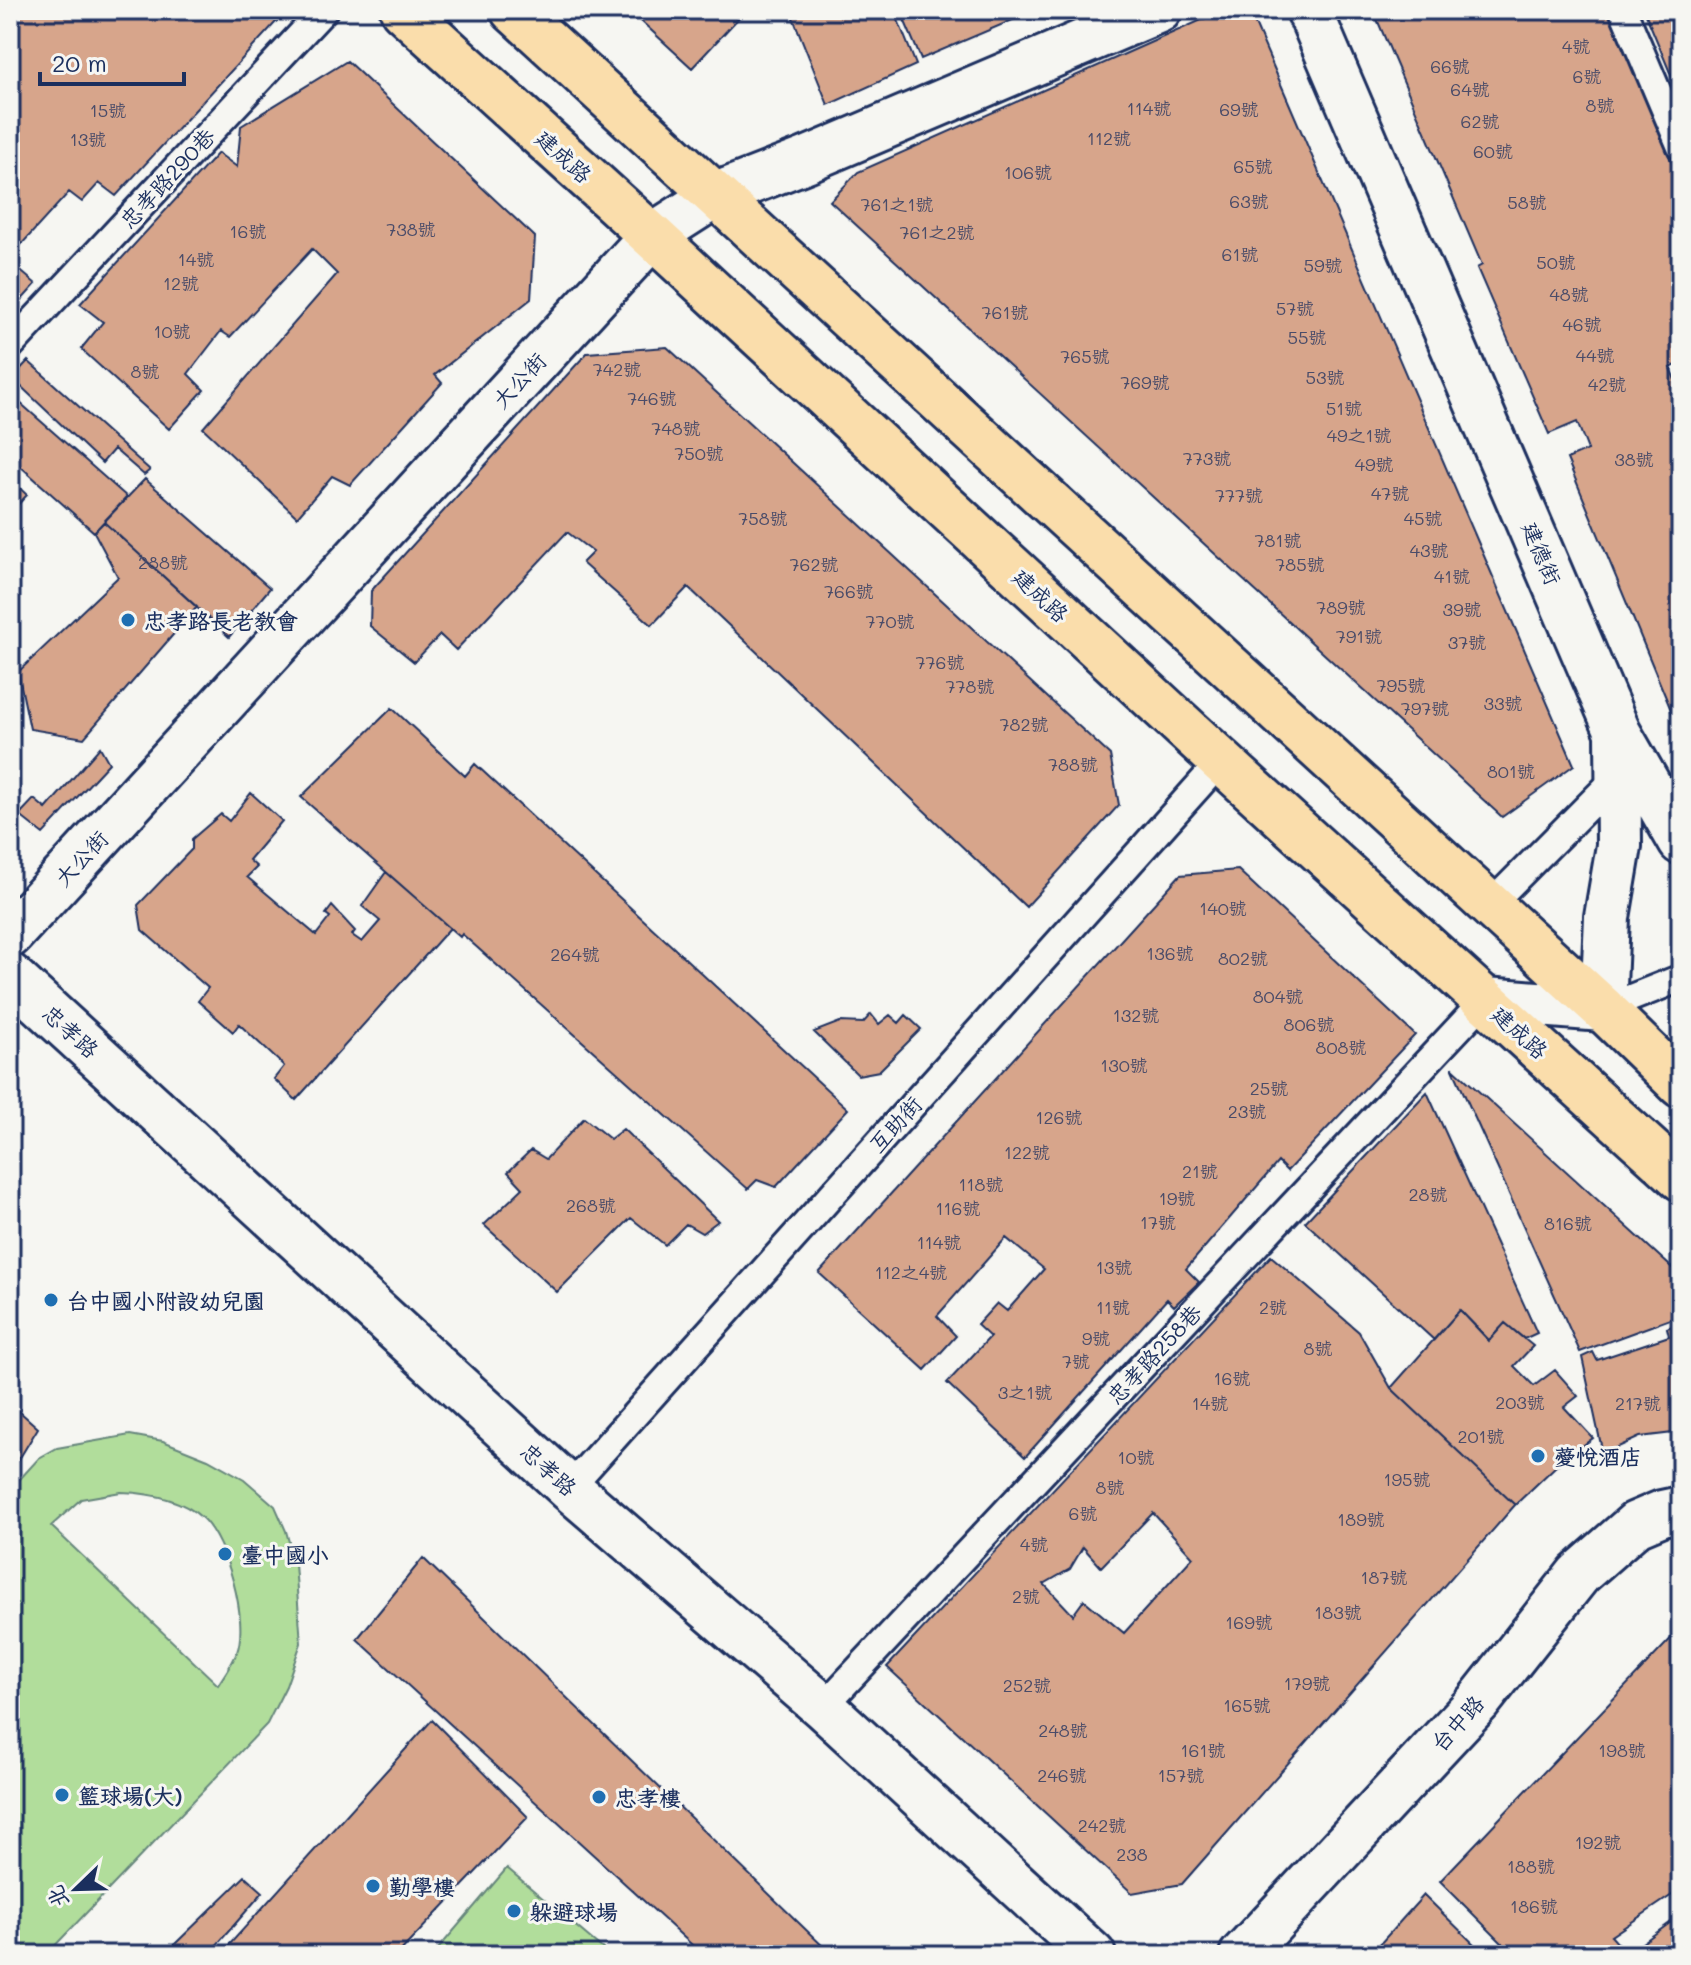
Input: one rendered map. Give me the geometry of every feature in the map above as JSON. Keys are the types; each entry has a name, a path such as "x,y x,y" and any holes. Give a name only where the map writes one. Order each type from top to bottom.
{"main road":[{"name":"建成路","path":"403,10 1221,761 1681,1178"},
{"path":"513,10 1603,1009 1681,1085"}],"street":[{"name":"大公街","path":"10,935 652,236 716,195 1159,10"},
{"name":"建德街","path":"1309,10 1618,732 1619,846 1607,917 1603,1009"},
{"path":"1618,732 1681,842"},
{"name":"忠孝路","path":"10,976 569,1488 823,1707 1093,1955"},
{"path":"1485,1000 1603,1009"},
{"name":"台中路","path":"1242,1955 1478,1702 1579,1574 1636,1524 1681,1509"}],"lane":[{"name":"忠孝路290巷","path":"10,346 324,10"},
{"path":"1623,10 1681,147"},
{"name":"互助街","path":"569,1488 1221,761"},
{"path":"1490,905 1618,776"},
{"path":"1603,1009 1681,978"},
{"name":"忠孝路258巷","path":"823,1707 1485,1000"}],"green space":[{"path":"130,1435 163,1441 208,1459 244,1479 275,1506 286,1531 295,1564 301,1643 286,1686 267,1724 46,1955 10,1955 10,1490 39,1458 57,1448","holes":["121,1492 164,1498 185,1506 202,1518 220,1545 238,1602 240,1638 237,1652 218,1685 51,1526 81,1499"]},
{"name":"躲避球場","path":"507,1868 610,1955 433,1955"}],"building":[{"path":"10,10 287,10 116,196 99,183 82,202 69,192 10,257"},
{"path":"629,10 746,10 692,68"},
{"path":"790,10 894,10 916,65 828,105"},
{"path":"900,10 1036,10 921,59"},
{"path":"1224,10 1249,10 1574,765 1502,817 830,201 858,172"},
{"path":"1373,10 1608,10 1681,184 1681,363 1670,368 1681,394 1681,734 1567,459 1588,450 1577,422 1549,434 1477,268 1482,265"},
{"path":"1644,10 1681,10 1681,99"},
{"path":"347,61 535,237 531,299 435,375 442,383 350,485 332,476 297,517 203,428 337,274 312,249 230,337 221,331 188,374 204,390 169,429 81,349 103,322 80,304 218,153 237,167 241,126"},
{"path":"10,262 36,284 10,313"},
{"path":"667,347 1110,755 1119,805 1026,907 688,587 652,625 582,563 593,552 567,532 456,650 440,635 414,662 370,626 371,591 587,353"},
{"path":"28,361 150,470 144,475 114,449 102,463 12,378"},
{"path":"10,394 127,497 94,532 10,457"},
{"path":"10,479 27,495 10,513"},
{"path":"145,479 270,588 229,637 104,522"},
{"path":"104,522 197,607 84,738 30,729 18,672 118,577 94,532"},
{"path":"392,708 465,776 475,764 848,1109 776,1187 757,1180 748,1189 462,934 460,937 301,797"},
{"path":"100,747 109,763 43,834 19,815 34,799 46,809"},
{"path":"251,793 282,821 249,860 257,867 247,877 316,935 330,917 326,914 332,906 355,931 352,935 362,942 380,921 362,906 386,872 450,928 296,1100 274,1079 284,1066 239,1024 233,1032 198,1001 208,988 142,930 138,905 192,849 192,839 221,814 229,821"},
{"path":"1238,870 1415,1035 1287,1171 1278,1162 1186,1269 1199,1282 1174,1306 1167,1299 1025,1457 947,1383 990,1337 977,1325 997,1303 1007,1311 1044,1269 1006,1238 937,1316 956,1336 925,1370 819,1273 1180,875"},
{"path":"871,1014 879,1024 890,1015 899,1023 906,1015 921,1029 879,1071 858,1075 814,1032 840,1022 863,1023"},
{"path":"1452,1067 1681,1276 1681,1315 1580,1352"},
{"path":"1427,1092 1537,1333 1524,1339 1505,1323 1489,1340 1460,1310 1434,1340 1305,1222"},
{"path":"584,1118 610,1139 623,1129 718,1221 702,1233 686,1224 665,1245 631,1218 557,1292 484,1225 523,1188 508,1172 531,1150 546,1159"},
{"path":"1271,1256 1359,1332 1391,1388 1515,1505 1182,1884 1132,1893 887,1667","holes":["1153,1513 1193,1557 1124,1633 1084,1600 1073,1615 1044,1584 1070,1569 1083,1547 1101,1567"]},
{"path":"1460,1310 1489,1341 1505,1323 1533,1346 1514,1366 1534,1386 1555,1370 1578,1396 1564,1407 1593,1438 1557,1465 1515,1505 1391,1388"},
{"path":"1681,1323 1681,1432 1640,1437 1603,1454 1582,1357 1593,1352 1597,1360 1669,1336 1667,1328"},
{"path":"10,1403 38,1428 10,1474"},
{"name":"忠孝樓","path":"423,1558 832,1955 703,1955 357,1639"},
{"path":"1681,1628 1681,1889 1611,1936 1627,1954 1681,1915 1681,1955 1514,1955 1440,1881"},
{"name":"勤學樓","path":"432,1720 528,1817 397,1955 220,1955"},
{"path":"245,1876 263,1892 208,1955 188,1955 174,1945"},
{"path":"1424,1895 1485,1955 1370,1955"}],"place":[{"name":"忠孝路長老教會","path":"128,620"},
{"name":"台中國小附設幼兒園","path":"51,1300"},
{"name":"薆悅酒店","path":"1538,1456"},
{"name":"臺中國小","path":"225,1554"},
{"name":"籃球場(大)","path":"62,1795"},
{"name":"忠孝樓","path":"599,1797"},
{"name":"勤學樓","path":"373,1886"},
{"name":"躲避球場","path":"514,1911"}]}
